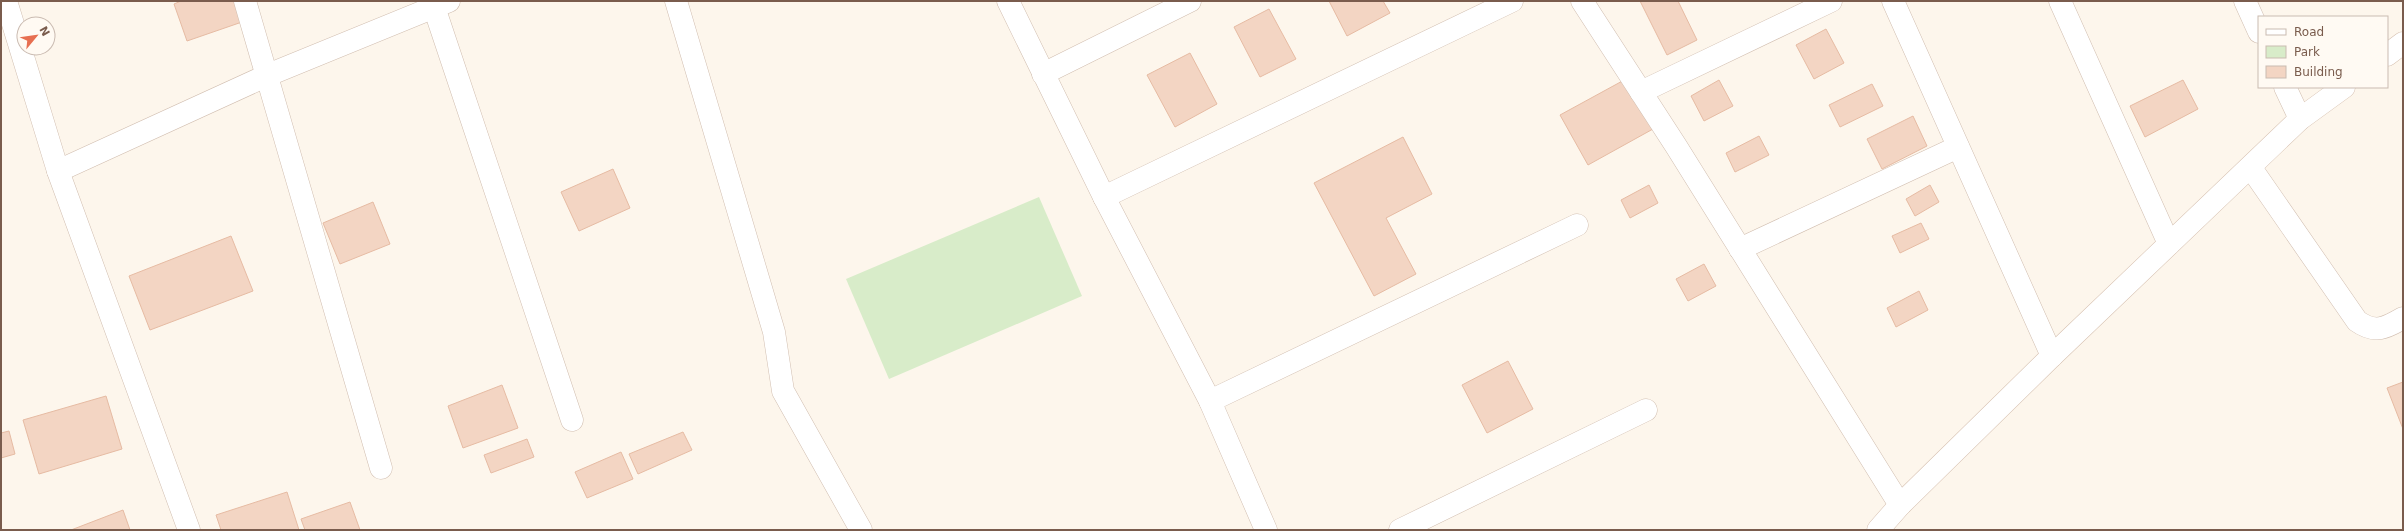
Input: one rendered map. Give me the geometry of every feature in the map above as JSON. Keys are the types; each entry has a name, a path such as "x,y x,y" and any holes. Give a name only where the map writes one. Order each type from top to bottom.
{"street":[{"path":"6,1 58,171 189,530"},
{"path":"245,1 268,75 381,468"},
{"path":"676,1 774,332 784,391 861,530"},
{"path":"1008,1 1104,197 1210,401 1266,530"},
{"path":"1043,74 1190,1"},
{"path":"1104,197 1512,1"},
{"path":"1582,1 1641,92 1900,505"},
{"path":"1641,92 1831,1"},
{"path":"1893,1 2052,356"},
{"path":"2060,1 2169,244"},
{"path":"2244,1 2258,30"},
{"path":"58,171 268,75 442,4 572,420"},
{"path":"2388,54 2403,43"},
{"path":"2285,88 2300,120"},
{"path":"1878,530 1900,505 2169,244 2300,120 2343,88"},
{"path":"1740,249 1958,147"},
{"path":"2251,168 2357,321 2366,328 2376,330 2385,328 2403,318"},
{"path":"1210,401 1577,225"},
{"path":"1400,530 1646,410"}],"green space":[{"path":"1039,197 1082,296 889,379 846,279"}],"building":[{"path":"181,1 235,1 242,22 187,41 174,4"},
{"path":"1329,1 1383,1 1390,13 1347,36"},
{"path":"1640,1 1678,1 1697,40 1667,55"},
{"path":"1269,9 1296,59 1260,77 1234,27"},
{"path":"1826,29 1844,63 1814,79 1796,45"},
{"path":"1190,53 1217,104 1175,127 1147,75"},
{"path":"1626,79 1653,129 1588,165 1560,115"},
{"path":"1719,80 1733,106 1704,121 1691,96"},
{"path":"2183,80 2198,109 2145,137 2130,106"},
{"path":"1872,84 1883,106 1840,127 1829,105"},
{"path":"1913,116 1927,146 1882,169 1867,139"},
{"path":"1759,136 1769,155 1735,172 1726,153"},
{"path":"1403,137 1432,194 1386,218 1416,274 1374,296 1314,183"},
{"path":"613,169 630,208 579,231 561,192"},
{"path":"1649,185 1658,203 1630,218 1621,200"},
{"path":"1930,185 1939,202 1915,216 1906,199"},
{"path":"373,202 390,244 340,264 323,223"},
{"path":"1921,223 1929,239 1900,253 1892,236"},
{"path":"231,236 253,291 150,330 129,276"},
{"path":"1704,264 1716,286 1688,301 1676,279"},
{"path":"1919,291 1928,310 1896,327 1887,308"},
{"path":"1508,361 1533,409 1487,433 1462,385"},
{"path":"2403,382 2403,429 2387,388"},
{"path":"502,385 518,428 463,448 448,406"},
{"path":"106,396 122,449 39,474 23,420"},
{"path":"9,431 15,454 1,458 1,433"},
{"path":"683,432 692,450 638,474 629,454"},
{"path":"527,439 534,457 491,473 484,455"},
{"path":"621,452 633,479 587,498 575,472"},
{"path":"287,492 299,530 221,530 216,515"},
{"path":"350,502 360,530 305,530 301,519"},
{"path":"123,510 130,530 71,530"}]}
